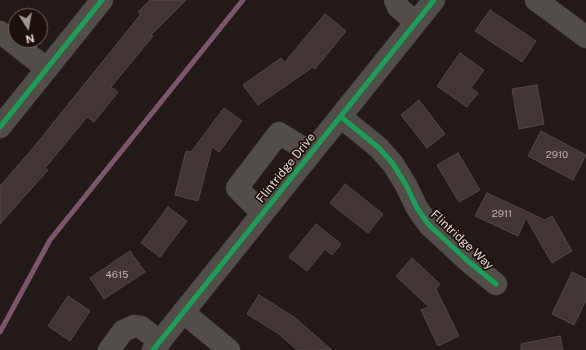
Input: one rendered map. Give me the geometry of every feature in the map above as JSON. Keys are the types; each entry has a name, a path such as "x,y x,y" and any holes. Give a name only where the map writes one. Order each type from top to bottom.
{"street":[{"path":"0,127 102,0"},
{"path":"395,0 398,7 415,22"},
{"name":"Flintridge Drive","path":"109,350 122,332 134,326 141,327 157,346 434,0"},
{"path":"536,0 586,37"},
{"path":"0,32 47,69"},
{"name":"Flintridge Way","path":"341,117 379,148 393,164 406,185 417,208 429,225 469,262 496,284"},
{"name":"Flintridge Drive","path":"262,213 237,188 279,133 312,153"},
{"path":"183,312 230,350"}],"building":[{"path":"150,0 186,0 151,35 153,36 111,87 118,92 94,122 87,117 45,168 48,170 0,224 0,186 33,148 141,14 138,12"},
{"path":"490,10 536,41 522,62 475,31"},
{"path":"325,14 346,31 315,69 313,67 258,105 243,85 281,58 284,63"},
{"path":"460,53 484,70 471,88 478,93 467,107 437,86"},
{"path":"537,85 544,124 519,129 512,89"},
{"path":"419,100 445,134 427,148 401,115"},
{"path":"224,108 242,121 219,152 212,147 198,201 175,195 186,151 191,152"},
{"path":"541,131 586,155 573,180 528,156"},
{"path":"458,153 480,190 459,202 437,165"},
{"path":"345,184 383,214 368,233 330,203"},
{"path":"487,193 545,220 552,216 572,251 552,263 526,218 518,236 475,216"},
{"path":"168,207 187,221 160,257 141,243"},
{"path":"316,224 341,244 332,255 325,249 307,271 289,257"},
{"path":"130,251 145,272 104,299 90,278"},
{"path":"412,258 440,284 436,289 459,336 438,346 421,310 429,307 396,276"},
{"path":"572,272 586,279 586,300 574,325 552,314"},
{"path":"259,295 294,317 332,350 297,350 279,334 247,314"},
{"path":"68,296 90,311 70,341 48,326"},
{"path":"560,336 563,350 521,350 521,344"}],"waterway":[{"path":"0,332 50,240 243,0"}],"cycle path":[{"path":"0,127 102,0"},
{"path":"153,350 434,0"},
{"path":"341,117 379,148 393,164 406,185 417,208 429,225 469,262 496,284"}]}
